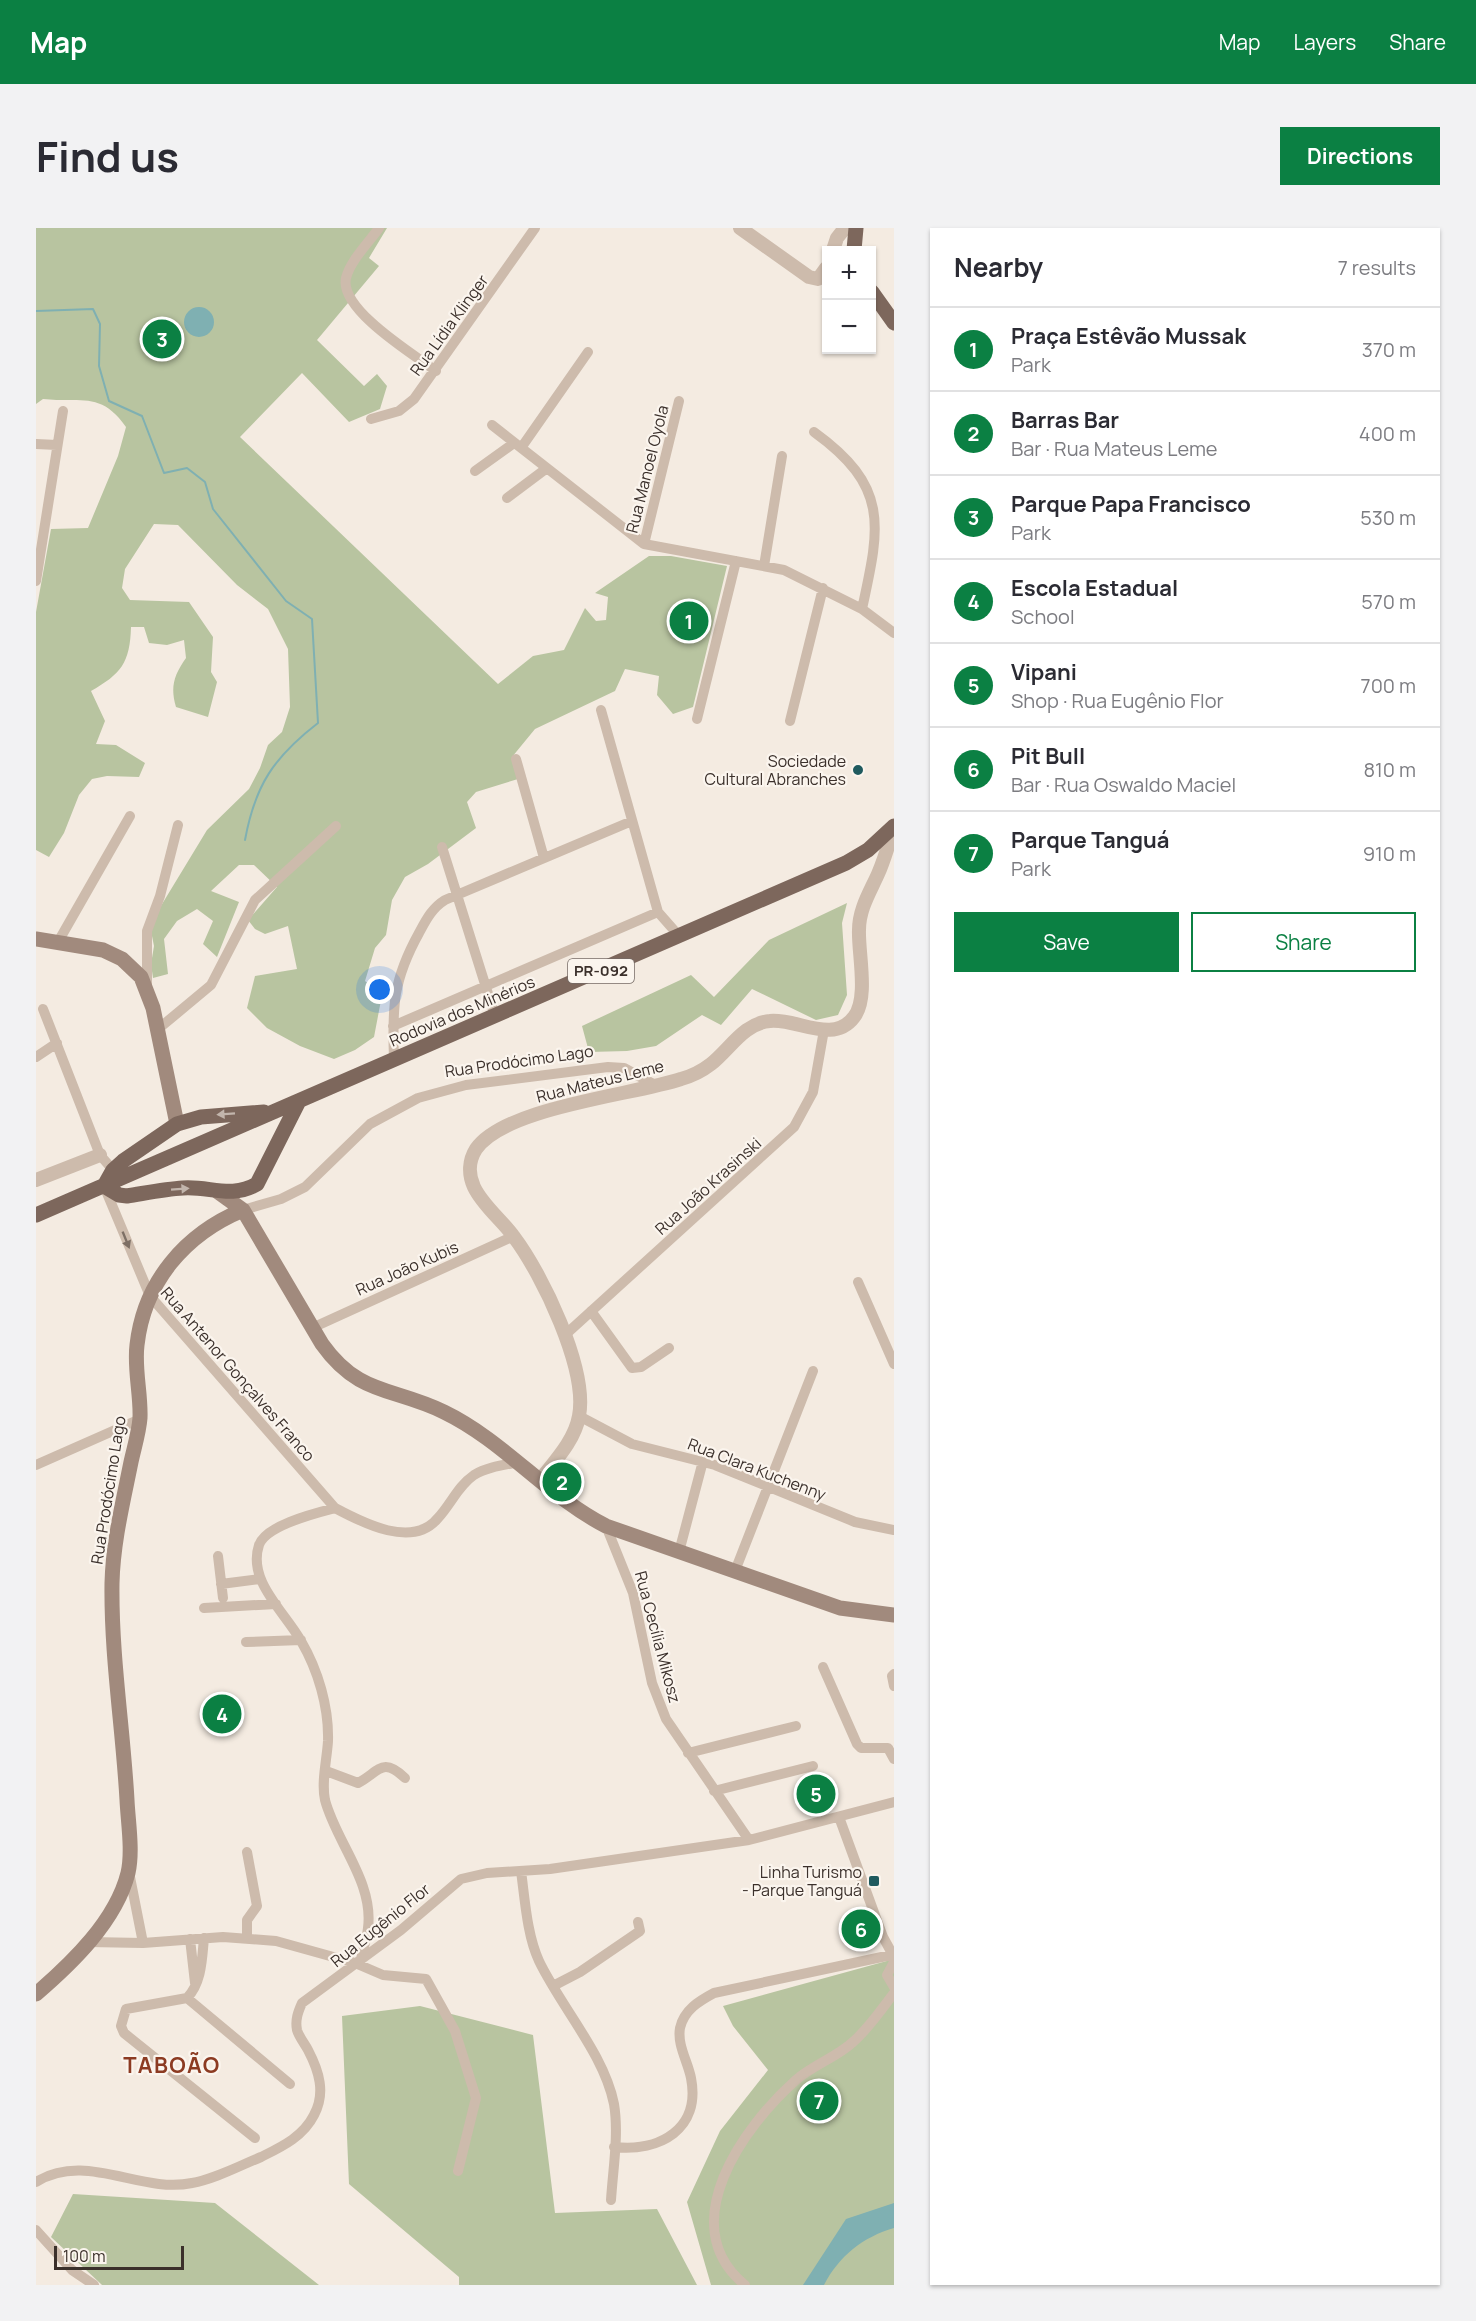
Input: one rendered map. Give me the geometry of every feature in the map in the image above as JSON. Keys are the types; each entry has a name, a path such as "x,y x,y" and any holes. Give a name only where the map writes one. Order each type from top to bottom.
{"main road":[{"path":"854,246 856,228"},
{"path":"876,298 894,323"},
{"name":"Rodovia dos Minérios","path":"36,1215 680,937 857,858 894,826"},
{"path":"36,939 113,954 132,967 147,988 177,1124"},
{"path":"243,1210 299,1101"},
{"path":"257,1184 238,1192 185,1188 127,1196 119,1195 104,1185 113,1170 177,1124 207,1116 276,1111"},
{"path":"218,1192 243,1210 312,1328 338,1365 357,1380 447,1413 480,1433 583,1513 606,1526 840,1608 894,1615"},
{"name":"Rua Prodócimo Lago","path":"36,1994 89,1942 112,1908 129,1871 112,1582 116,1538 140,1419 137,1346 150,1296 161,1274 197,1236 213,1224 243,1210"}],"street":[{"path":"379,228 347,274 347,293 367,318 436,371"},
{"name":"Rua Lídia Klinger","path":"370,419 408,406 436,371 535,228"},
{"path":"740,228 808,277 822,274"},
{"path":"835,246 845,228"},
{"path":"475,471 518,445 588,352"},
{"name":"Rua Manoel Oyola","path":"644,544 679,400"},
{"path":"36,582 63,411"},
{"path":"492,425 644,544 796,574 862,609 894,633"},
{"path":"814,432 836,448 855,467 873,504 877,532 862,609"},
{"path":"36,444 57,445"},
{"path":"764,566 782,456"},
{"path":"507,498 547,468"},
{"path":"697,719 736,561"},
{"path":"790,721 823,588"},
{"path":"601,710 658,912 680,937"},
{"path":"516,759 544,858"},
{"path":"58,942 130,816"},
{"path":"394,1059 393,1026 396,987 411,947 432,910 445,900 632,821"},
{"path":"147,988 147,931 160,896 178,825"},
{"path":"158,1030 211,985 255,900 336,826"},
{"path":"824,1030 838,1029 847,1024 858,1010 861,993 860,916 885,856 894,826"},
{"path":"442,847 495,1016"},
{"name":"Rodovia dos Minérios","path":"393,1026 658,912"},
{"path":"43,1009 100,1155 113,1170"},
{"name":"Rua Mateus Leme","path":"541,1479 567,1444 579,1416 577,1379 565,1335 528,1257 514,1236 474,1188 470,1167 478,1146 499,1130 526,1119 588,1100 655,1085 699,1072 719,1058 745,1031 762,1022 784,1021 824,1030"},
{"name":"Rua João Krasinski","path":"565,1335 801,1119 813,1092 824,1030"},
{"path":"36,1057 57,1043"},
{"name":"Rua Prodócimo Lago","path":"243,1210 281,1199 304,1187 370,1124 403,1105 434,1092 578,1069 608,1067 624,1068 655,1085"},
{"path":"36,1180 100,1155"},
{"name":"Rua Antenor Gonçalves Franco","path":"104,1185 150,1296 335,1508"},
{"name":"Rua João Kubis","path":"312,1328 514,1236"},
{"path":"858,1282 894,1364"},
{"path":"591,1311 632,1368 641,1367 669,1348"},
{"path":"735,1570 813,1371"},
{"name":"Rua Clara Kuchenny","path":"579,1416 632,1444 703,1461 855,1522 894,1530"},
{"path":"36,1465 140,1419"},
{"path":"679,1552 703,1461"},
{"path":"358,1961 368,1926 366,1902 359,1876 325,1798 328,1738 324,1698 301,1640 260,1579 256,1561 260,1542 271,1532 312,1514 335,1508 361,1522 392,1530 412,1532 429,1527 459,1489 473,1476 488,1469 519,1462"},
{"name":"Rua Cecília Mikosz","path":"606,1526 633,1593 655,1694 669,1725 749,1840"},
{"path":"218,1556 223,1598"},
{"path":"221,1584 260,1579"},
{"path":"204,1608 276,1604"},
{"path":"246,1642 301,1640"},
{"path":"823,1667 857,1744 861,1748 888,1748 894,1759"},
{"path":"894,1674 892,1676 894,1686"},
{"path":"688,1753 796,1726"},
{"path":"326,1771 358,1783 379,1768 388,1766 394,1768 405,1778"},
{"path":"714,1791 813,1766"},
{"name":"Rua Eugênio Flor","path":"36,2182 48,2174 69,2168 169,2184 192,2183 244,2164 296,2138 314,2116 320,2098 321,2080 298,2031 297,2017 302,2003 311,1994 335,1981 401,1930 461,1879 487,1873 521,1871 749,1840 894,1802"},
{"path":"838,1817 893,1958 887,1975 894,1987"},
{"path":"247,1852 257,1906 247,1920 247,1938"},
{"path":"129,1871 143,1942"},
{"path":"521,1871 528,1919 538,1959 601,2068 608,2086 615,2121 611,2200"},
{"path":"553,1986 580,1972 640,1931 638,1922"},
{"path":"89,1942 143,1942 204,1938 276,1941 358,1961 383,1976 426,1979 455,2031 476,2098 458,2171"},
{"path":"204,1938 196,1964 193,1991 187,1998 126,2008 121,2026 124,2033 255,2138"},
{"path":"190,1939 196,1964"},
{"path":"614,2147 634,2149 651,2146 673,2134 687,2119 693,2100 680,2029 693,2004 714,1993 893,1958"},
{"path":"745,2285 730,2273 722,2257 713,2221 716,2195 730,2161 767,2108 798,2078 853,2043 894,1993"},
{"path":"187,1998 290,2084"},
{"path":"36,2230 72,2270 94,2285"}],"green space":[{"path":"36,228 387,228 369,258 379,266 317,340 364,386 377,374 387,386 380,409 349,422 302,373 240,437 498,684 533,656 564,650 585,608 596,621 606,620 608,597 595,593 649,556 671,556 727,566 693,707 673,714 657,695 659,676 625,669 615,691 535,729 512,757 518,779 476,792 467,802 476,828 428,864 405,877 392,900 386,935 375,948 365,981 382,995 374,1037 355,1050 334,1059 300,1046 267,1028 247,1008 255,976 297,969 288,926 265,934 255,929 248,920 277,887 254,865 239,865 211,891 239,902 217,957 203,944 213,921 197,909 177,921 164,939 168,974 153,978 151,964 154,946 151,931 156,914 207,830 249,789 268,745 282,732 290,707 288,649 268,609 237,585 178,525 154,524 125,569 122,588 130,600 189,602 213,637 211,672 217,682 208,717 176,707 173,687 186,658 184,640 167,645 149,643 144,627 131,627 129,650 122,666 110,679 91,691 105,721 96,744 116,745 145,763 139,777 107,776 92,779 79,795 64,833 49,857 36,850 36,612 51,529 88,528 118,456 126,427 108,408 99,403 43,399 36,404"},
{"path":"847,903 842,923 847,995 838,1015 816,1020 752,989 721,1025 702,1015 656,1046 627,1051 589,1052 582,1026 691,975 714,997 769,940"},
{"path":"894,1959 894,2285 711,2285 687,2202 720,2131 768,2070 733,2026 723,2006"},
{"path":"420,2006 533,2035 555,2213 657,2209 697,2285 459,2285 459,2277 349,2184 342,2016"},
{"path":"73,2194 215,2203 319,2285 102,2285 51,2237"}],"water":[{"path":"199,307 209,312 214,322 209,332 199,337 189,332 184,322 189,312"},
{"path":"894,2203 894,2228 862,2242 853,2249 837,2265 824,2285 803,2285 846,2219"}],"waterway":[{"path":"36,311 93,309 100,324 99,366 109,401 142,416 164,473 187,468 205,482 213,509 286,601 312,619 318,723 289,748 269,774 254,803 245,840"}],"place":[{"name":"Parque Papa Francisco","path":"162,339"},
{"name":"Praça Estêvão Mussak","path":"689,621"},
{"name":"Sociedade Cultural Abranches","path":"858,770"},
{"name":"Barras Bar","path":"562,1482"},
{"name":"Escola Estadual","path":"222,1714"},
{"name":"Vipani","path":"816,1794"},
{"name":"Linha Turismo - Parque Tanguá","path":"874,1881"},
{"name":"Pit Bull","path":"861,1929"},
{"name":"Parque Tanguá","path":"819,2101"}],"district":[{"name":"TABOÃO","path":"172,2065"}]}
